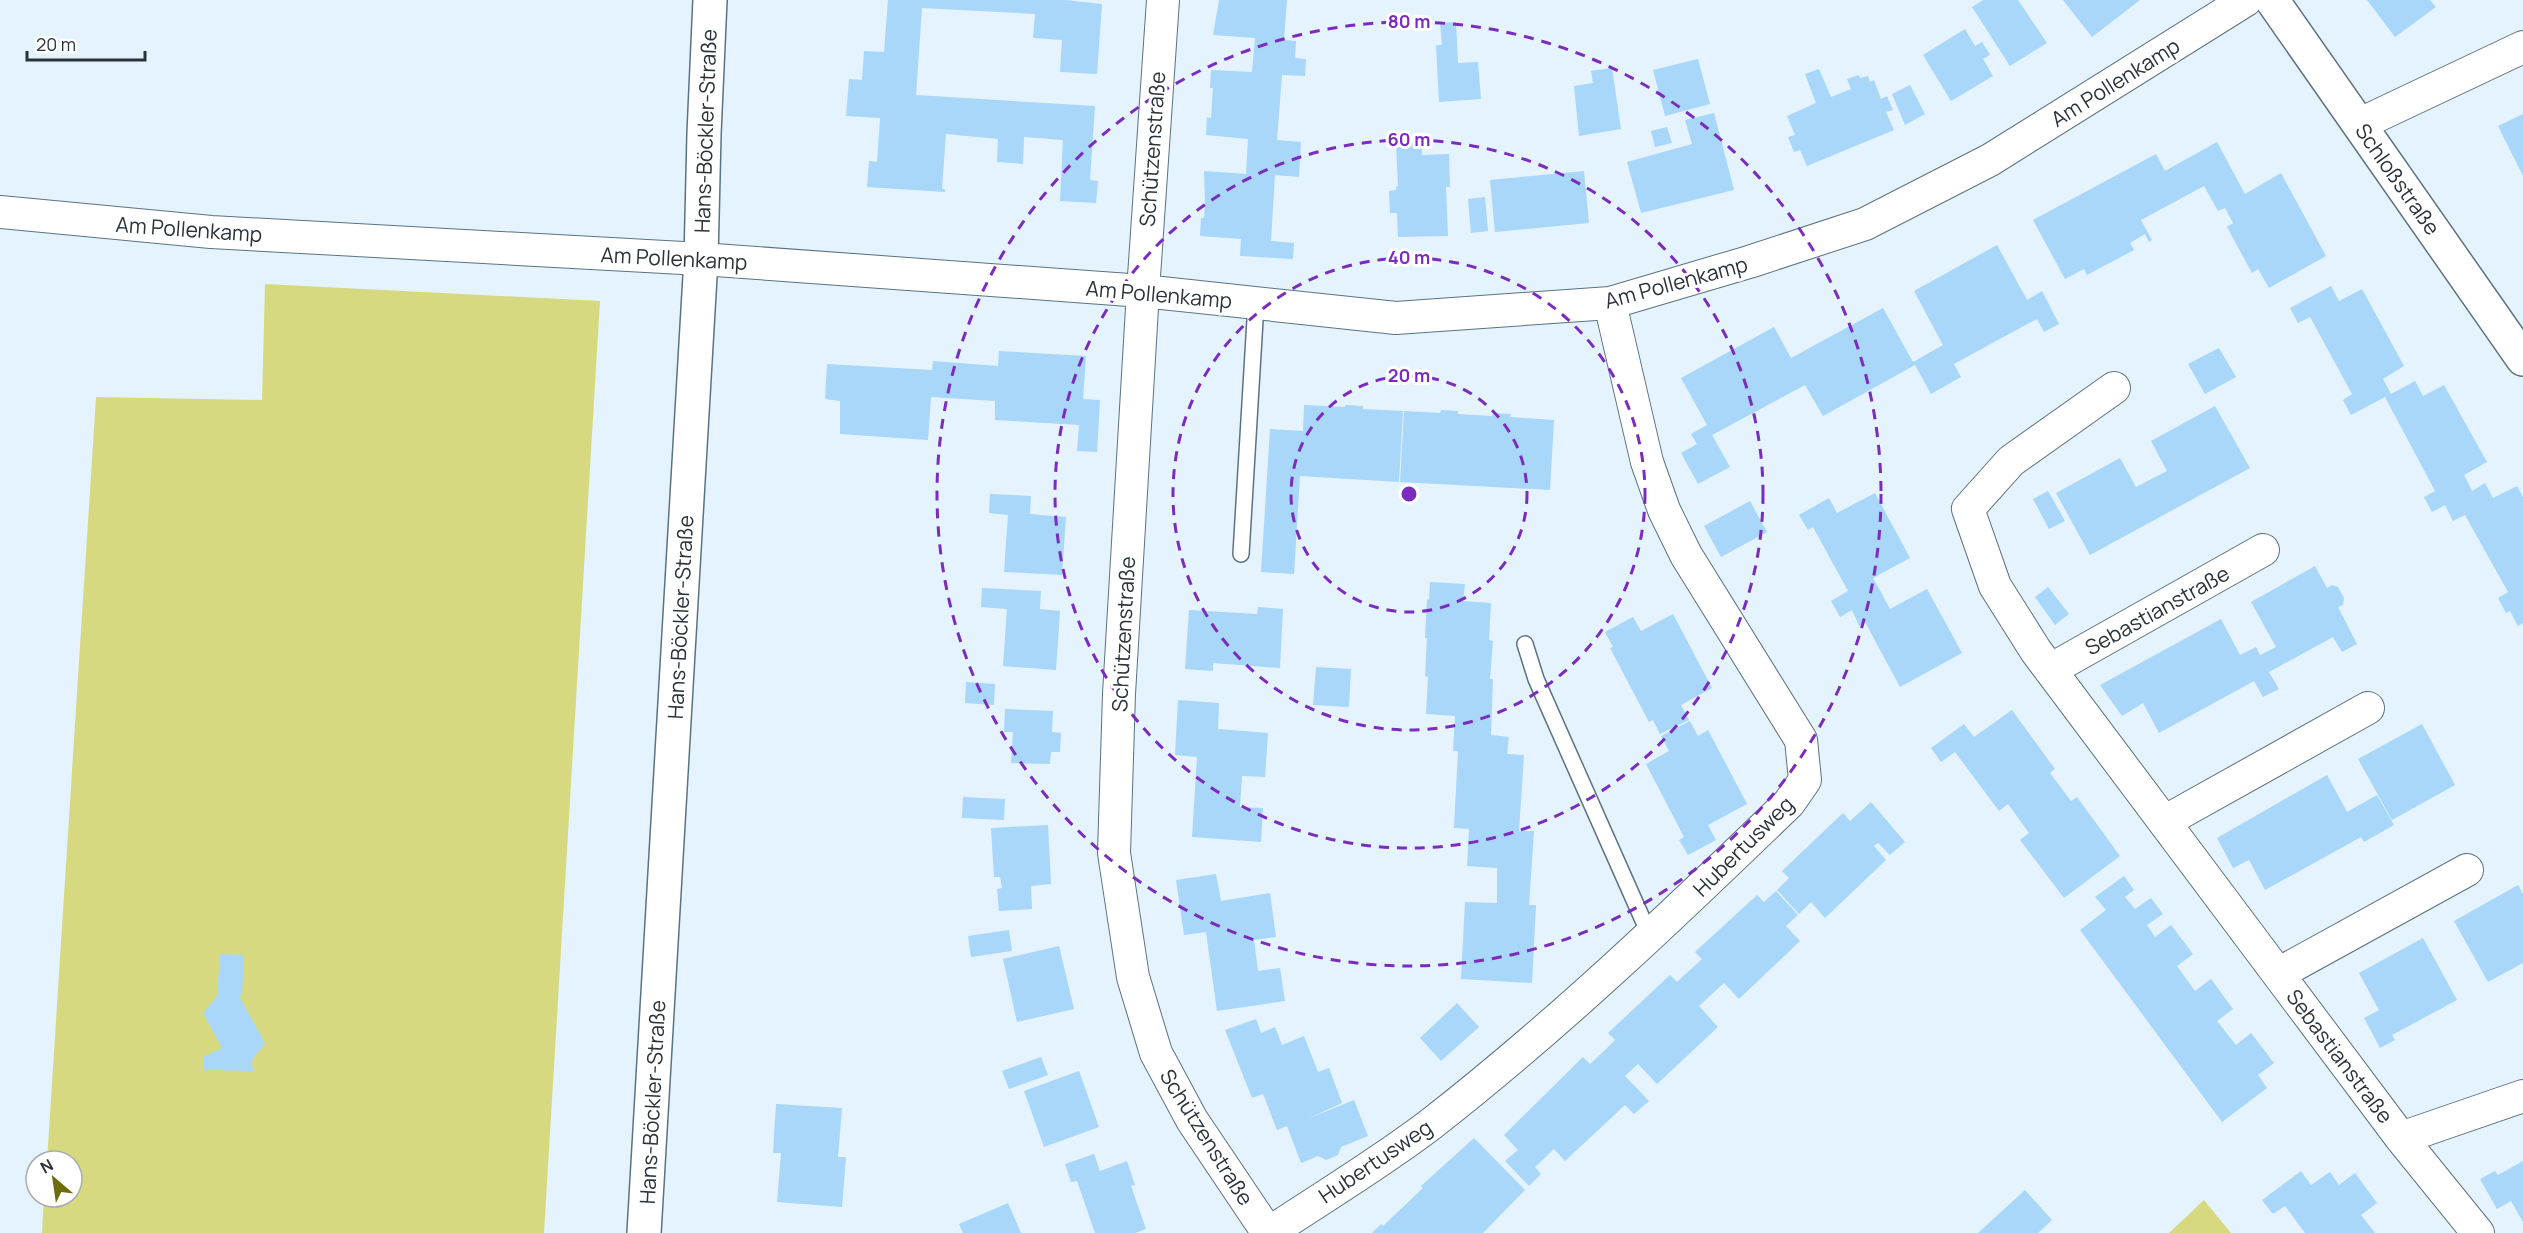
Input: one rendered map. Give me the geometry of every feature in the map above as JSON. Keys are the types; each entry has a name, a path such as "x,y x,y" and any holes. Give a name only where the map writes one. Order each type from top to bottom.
{"main road":[{"name":"Hans-Böckler-Straße","path":"644,1233 701,259 710,0"},
{"name":"Schloßstraße","path":"2272,0 2523,359"}],"street":[{"name":"Schützenstraße","path":"1162,0 1119,694 1114,853 1133,977 1156,1053 1192,1120 1269,1233"},
{"name":"Am Pollenkamp","path":"0,212 211,232 701,259 1143,291 1396,318 1610,303 1749,262 1865,224 1990,160 2246,0"},
{"path":"2360,124 2523,47"},
{"name":"Hubertusweg","path":"1269,1233 1429,1125 1537,1038 1650,936 1790,803 1804,780 1801,740 1686,555 1664,510 1647,462 1610,303"},
{"name":"Sebastianstraße","path":"2114,388 2012,461 1968,508 1995,586 2050,670 2402,1138 2478,1233"},
{"name":"Sebastianstraße","path":"2050,670 2263,550"},
{"path":"2164,822 2368,708"},
{"name":"Sebastianstraße","path":"2278,974 2467,870"},
{"name":"Sebastianstraße","path":"2402,1138 2523,1095"}],"lane":[{"path":"1240,554 1256,303"},
{"path":"1525,644 1536,680 1650,936"}],"green space":[{"path":"265,284 600,301 544,1233 42,1233 43,1209 84,1209 84,1149 48,1149 96,397 262,400"},
{"path":"2204,1200 2231,1233 2169,1233"}],"building":[{"path":"888,0 1065,0 1102,4 1097,74 1060,72 1062,40 1033,38 1035,14 922,8 916,95 1095,106 1090,180 1098,181 1096,203 1060,201 1063,140 1024,137 1023,164 997,162 998,139 946,134 942,189 945,189 945,192 867,187 869,161 877,162 880,118 846,116 849,79 862,80 864,51 884,52"},
{"path":"1219,0 1287,0 1284,40 1296,41 1295,58 1306,59 1305,76 1282,75 1277,140 1301,142 1299,177 1275,175 1271,241 1294,243 1293,259 1240,256 1241,239 1200,236 1205,204 1204,171 1246,174 1248,139 1206,135 1207,117 1211,118 1213,88 1210,88 1211,70 1252,72 1255,38 1213,35"},
{"path":"1983,0 2018,0 2047,43 2010,66 1972,7"},
{"path":"2063,0 2140,0 2092,37"},
{"path":"2367,0 2430,0 2436,7 2395,37"},
{"path":"1456,22 1458,63 1478,62 1481,99 1439,102 1436,45 1442,45 1440,23"},
{"path":"1965,29 1975,46 1982,42 1990,55 1983,59 1993,76 1951,101 1923,55"},
{"path":"1698,59 1710,104 1665,116 1653,70"},
{"path":"1612,68 1621,129 1579,136 1574,86 1593,83 1591,71"},
{"path":"1819,69 1831,97 1851,89 1847,79 1859,75 1860,78 1868,76 1870,82 1874,80 1881,99 1887,96 1893,110 1886,112 1894,130 1807,166 1800,150 1794,152 1788,137 1795,135 1787,116 1816,103 1805,74"},
{"path":"1910,85 1925,114 1905,125 1892,94"},
{"path":"1714,113 1734,190 1641,213 1627,162 1692,144 1685,120"},
{"path":"2523,114 2523,176 2498,126"},
{"path":"1667,127 1672,143 1655,147 1651,131"},
{"path":"1422,142 1422,155 1449,154 1450,187 1446,187 1448,236 1398,237 1397,213 1390,213 1389,191 1396,190 1396,186 1398,187 1396,143"},
{"path":"2217,142 2245,194 2281,173 2326,256 2269,288 2258,269 2252,273 2227,227 2233,223 2225,208 2218,211 2204,186 2141,220 2152,240 2149,242 2145,234 2130,243 2134,250 2087,275 2084,269 2065,279 2033,220 2156,154 2165,171"},
{"path":"1584,171 1589,223 1495,232 1490,180"},
{"path":"1485,197 1488,231 1471,233 1468,199"},
{"path":"1997,245 2027,300 2042,291 2059,324 2044,332 2037,319 1996,341 1954,364 1961,377 1931,394 1915,365 1823,416 1805,385 1712,435 1730,467 1698,484 1681,453 1697,444 1691,434 1707,425 1681,378 1774,327 1791,358 1883,308 1913,362 1943,345 1914,291"},
{"path":"2331,286 2339,301 2362,289 2404,366 2383,379 2391,394 2415,381 2423,396 2444,385 2487,462 2464,475 2472,491 2485,483 2493,498 2517,486 2523,497 2523,623 2518,626 2510,611 2506,613 2498,598 2508,592 2465,515 2453,521 2445,505 2432,512 2424,497 2435,491 2385,397 2351,415 2343,400 2352,394 2310,317 2298,323 2290,308"},
{"path":"2219,348 2236,377 2205,394 2188,364"},
{"path":"999,351 1086,356 1083,399 1100,400 1097,452 1077,451 1079,425 995,420 995,401 931,397 928,440 840,434 840,401 825,399 827,364 932,370 933,361 998,366"},
{"path":"1304,405 1363,406 1363,409 1403,411 1399,482 1300,476 1294,574 1261,572 1270,429 1303,431"},
{"path":"2215,406 2250,468 2090,555 2056,493 2120,458 2136,487 2167,471 2151,441"},
{"path":"1441,410 1458,411 1458,414 1492,416 1493,413 1511,414 1510,417 1554,420 1550,490 1400,482 1404,411 1440,413"},
{"path":"2048,491 2065,521 2049,529 2033,499"},
{"path":"1875,493 1910,558 1873,578 1890,609 1927,589 1962,653 1900,687 1865,622 1859,626 1852,610 1840,617 1831,601 1848,591 1813,527 1808,530 1799,515 1829,498 1837,513"},
{"path":"990,494 1031,496 1030,514 1066,517 1062,575 1004,572 1008,515 989,513"},
{"path":"1750,501 1767,532 1721,557 1704,526"},
{"path":"2315,566 2327,588 2332,585 2338,587 2344,598 2343,605 2338,607 2357,644 2342,652 2333,637 2269,672 2279,689 2263,697 2254,681 2159,733 2143,703 2122,716 2100,685 2221,619 2240,655 2256,647 2260,655 2276,647 2251,602"},
{"path":"1430,582 1465,584 1463,601 1491,603 1489,640 1493,641 1490,679 1493,679 1491,735 1509,737 1507,754 1524,755 1519,831 1534,831 1529,905 1536,905 1532,983 1461,979 1465,902 1497,903 1497,868 1467,866 1469,829 1454,828 1458,751 1453,751 1455,716 1426,714 1428,677 1425,676 1427,638 1425,638"},
{"path":"2048,587 2069,614 2055,625 2035,597"},
{"path":"982,588 1041,591 1040,609 1060,611 1056,670 1003,666 1007,609 981,607"},
{"path":"1258,607 1283,609 1280,668 1213,663 1213,671 1185,669 1189,610 1257,614"},
{"path":"1673,614 1712,688 1681,705 1689,720 1660,734 1653,720 1649,722 1610,648 1613,647 1605,632 1633,617 1641,631"},
{"path":"1316,667 1351,669 1349,707 1313,705"},
{"path":"966,682 995,684 994,705 965,703"},
{"path":"1178,700 1219,703 1218,729 1268,733 1265,777 1242,776 1240,807 1263,808 1261,842 1192,837 1197,757 1175,755"},
{"path":"1005,709 1053,711 1052,732 1061,733 1060,752 1051,752 1050,764 1011,763 1013,732 1004,732"},
{"path":"2012,710 2055,769 2050,773 2071,801 2077,797 2120,856 2064,898 2020,840 2029,833 2008,804 1999,811 1955,752 1941,762 1931,748 1964,724 1974,737"},
{"path":"1690,721 1698,736 1708,730 1747,804 1708,825 1716,840 1688,855 1679,840 1684,837 1646,764 1669,751 1661,736"},
{"path":"2422,724 2455,785 2392,820 2358,759"},
{"path":"2327,775 2347,812 2377,795 2394,825 2364,842 2361,837 2265,890 2249,860 2233,868 2217,838"},
{"path":"963,797 1005,799 1004,820 962,818"},
{"path":"1871,802 1905,842 1890,855 1878,843 1874,846 1886,860 1825,918 1811,902 1799,914 1777,890 1789,878 1782,871 1843,813 1850,821"},
{"path":"1048,825 1051,884 1031,886 1032,909 999,911 997,889 1002,888 1000,877 994,877 991,828"},
{"path":"1216,874 1221,901 1270,893 1276,937 1254,940 1258,971 1280,968 1285,1001 1217,1011 1206,932 1184,935 1176,880"},
{"path":"2124,876 2134,890 2125,897 2135,909 2151,898 2163,914 2147,925 2155,937 2171,925 2193,954 2177,966 2195,991 2211,979 2233,1009 2217,1021 2236,1045 2251,1033 2274,1063 2258,1075 2267,1088 2222,1122 2080,930 2106,910 2095,897"},
{"path":"2518,885 2523,894 2523,963 2488,982 2454,921"},
{"path":"1776,891 1798,915 1786,926 1800,941 1739,999 1724,983 1699,1006 1718,1027 1657,1084 1638,1064 1625,1076 1649,1101 1634,1114 1625,1105 1565,1161 1554,1149 1535,1167 1541,1174 1529,1186 1505,1161 1518,1150 1504,1135 1583,1057 1590,1064 1603,1052 1615,1040 1608,1033 1670,975 1677,982 1702,959 1695,952 1757,895 1764,902"},
{"path":"1009,930 1012,951 971,957 968,936"},
{"path":"2423,938 2457,1000 2392,1035 2395,1040 2380,1048 2364,1018 2379,1010 2359,973"},
{"path":"1059,946 1074,1009 1017,1022 1003,959"},
{"path":"220,954 244,955 242,996 239,996 265,1043 252,1060 253,1071 204,1070 203,1057 222,1048 203,1013 217,996"},
{"path":"1457,1003 1479,1027 1441,1061 1420,1038"},
{"path":"1256,1019 1261,1033 1275,1027 1282,1045 1304,1036 1318,1072 1329,1068 1342,1103 1307,1119 1354,1100 1368,1136 1341,1147 1338,1155 1326,1160 1318,1156 1301,1163 1287,1126 1277,1130 1263,1094 1252,1098 1225,1030"},
{"path":"1041,1057 1048,1075 1009,1089 1002,1071"},
{"path":"1079,1071 1099,1127 1044,1147 1024,1091"},
{"path":"776,1104 842,1108 838,1157 846,1157 842,1207 777,1202 781,1153 773,1153"},
{"path":"1474,1138 1525,1190 1483,1233 1372,1233 1381,1224 1383,1226 1423,1188 1421,1186"},
{"path":"1094,1154 1100,1171 1127,1161 1135,1185 1131,1186 1146,1229 1135,1233 1095,1233 1077,1181 1071,1182 1065,1164"},
{"path":"2523,1161 2523,1222 2511,1201 2497,1209 2480,1179 2495,1171 2498,1175"},
{"path":"2301,1171 2311,1185 2330,1172 2339,1185 2355,1173 2377,1203 2361,1215 2375,1233 2305,1233 2285,1206 2273,1214 2262,1200"},
{"path":"2025,1190 2052,1220 2038,1233 1978,1233"},
{"path":"1008,1203 1021,1233 963,1233 959,1224"}]}
